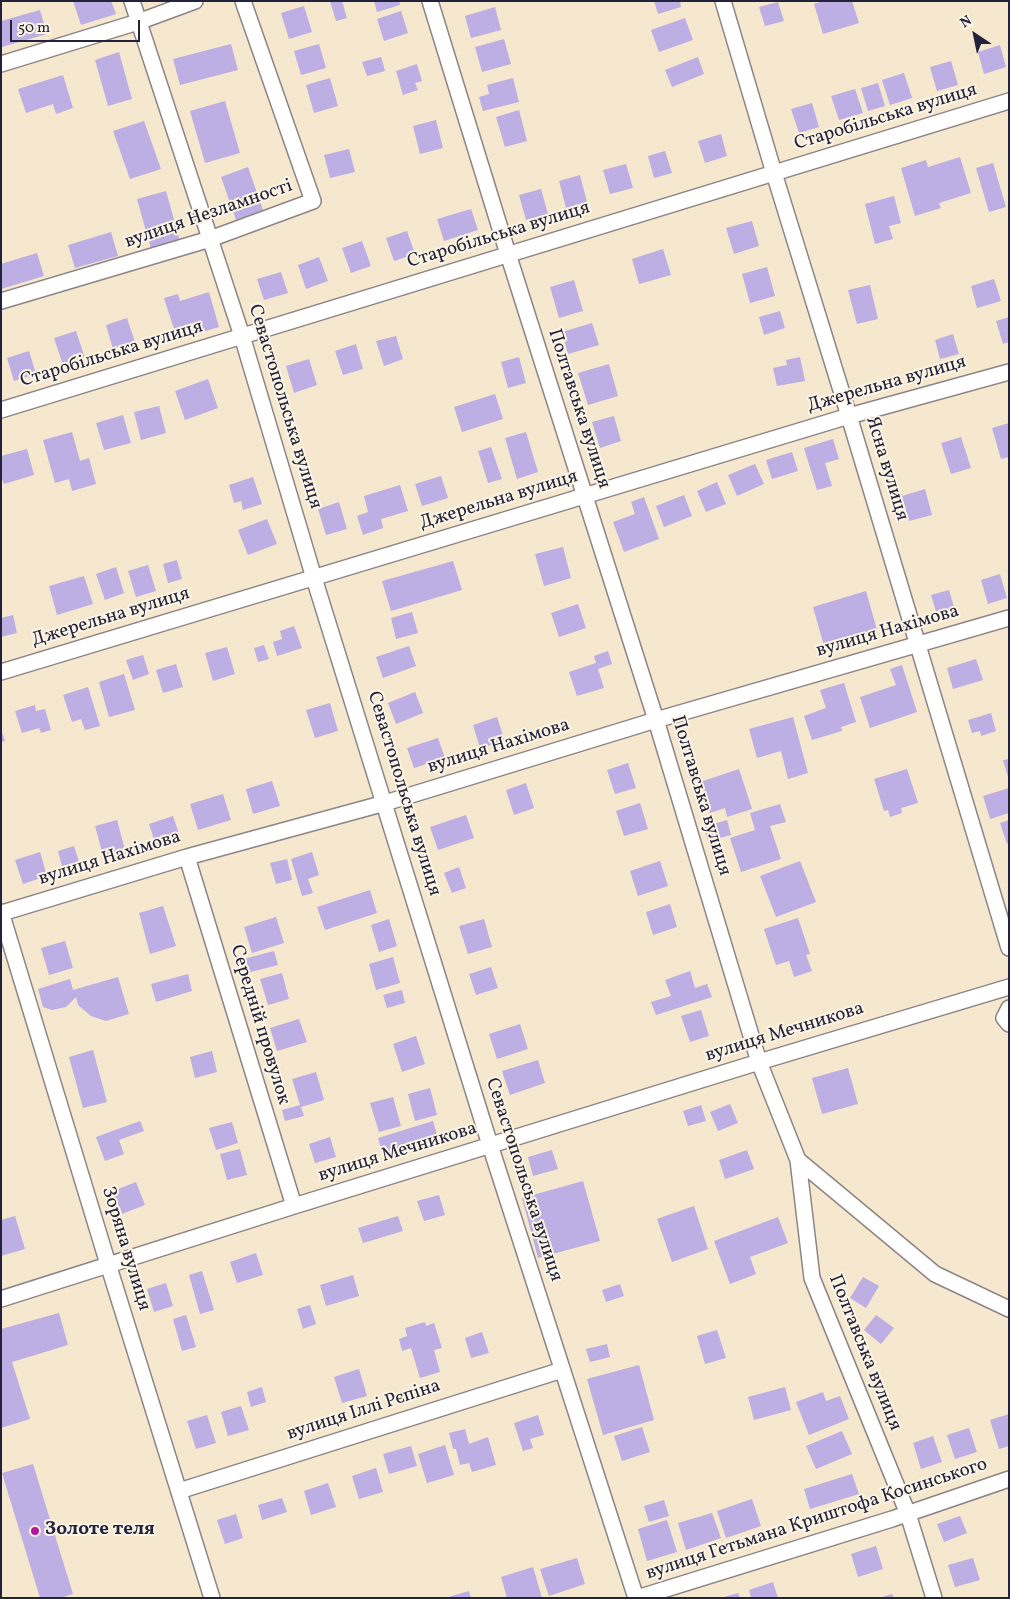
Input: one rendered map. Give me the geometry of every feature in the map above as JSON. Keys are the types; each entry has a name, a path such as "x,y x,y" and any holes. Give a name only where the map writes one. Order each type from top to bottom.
{"street":[{"name":"Севастопольська вулиця","path":"132,1 242,336 314,578 490,1145 637,1598"},
{"path":"1,64 138,22 195,1"},
{"name":"вулиця Незламності","path":"1,301 210,239 313,200 243,1"},
{"name":"Полтавська вулиця","path":"430,1 656,720 759,1062 798,1160 812,1278 908,1514 934,1598"},
{"name":"Ясна вулиця","path":"724,1 774,173 1009,948"},
{"name":"Старобільська вулиця","path":"1,410 1009,101"},
{"name":"Джерельна вулиця","path":"1,672 849,416 1009,372"},
{"name":"вулиця Нахімова","path":"2,913 187,856 385,803 656,720 1009,618"},
{"name":"Середній провулок","path":"187,856 294,1206"},
{"name":"Зоряна вулиця","path":"2,913 108,1264 212,1598"},
{"name":"вулиця Мечникова","path":"1,1299 490,1145 1009,987"},
{"path":"1009,1008 1004,1018 1009,1024"},
{"path":"798,1160 935,1274 1009,1309"},
{"name":"вулиця Іллі Рєпіна","path":"179,1491 562,1370"},
{"name":"вулиця Гетьмана Криштофа Косинського","path":"637,1598 908,1514 1009,1479"}],"building":[{"path":"73,1 111,1 116,14 81,25"},
{"path":"330,1 342,1 347,18 336,21"},
{"path":"374,1 399,1 400,5 377,12"},
{"path":"654,1 680,1 681,7 658,14"},
{"path":"823,1 852,1 859,23 823,34 814,4"},
{"path":"778,2 784,21 765,26 759,7"},
{"path":"304,6 312,32 289,39 281,13"},
{"path":"495,7 501,30 471,38 465,16"},
{"path":"40,10 47,34 2,47 1,21"},
{"path":"401,11 408,33 384,41 377,19"},
{"path":"685,18 693,40 659,52 651,30"},
{"path":"504,39 511,64 482,72 475,47"},
{"path":"231,44 238,70 180,85 173,59"},
{"path":"319,44 326,68 301,75 294,51"},
{"path":"1000,45 1006,67 984,74 978,52"},
{"path":"119,52 132,99 108,106 95,60"},
{"path":"381,57 385,71 367,76 362,62"},
{"path":"698,57 704,74 672,87 665,70"},
{"path":"951,61 958,85 937,91 930,67"},
{"path":"417,64 422,81 415,83 418,90 403,95 396,71"},
{"path":"904,73 912,98 890,105 882,80"},
{"path":"63,75 73,108 56,114 53,104 26,113 18,89"},
{"path":"330,78 338,106 314,113 306,85"},
{"path":"513,78 519,102 483,111 479,97 489,94 487,85"},
{"path":"878,83 885,106 868,111 861,88"},
{"path":"855,89 863,113 839,120 831,96"},
{"path":"225,101 240,153 205,163 190,111"},
{"path":"812,103 819,127 799,133 791,109"},
{"path":"519,110 527,141 505,147 496,117"},
{"path":"436,120 443,148 420,154 413,126"},
{"path":"144,121 161,169 130,179 113,131"},
{"path":"721,134 727,156 705,163 698,141"},
{"path":"349,149 355,172 330,178 324,155"},
{"path":"665,151 672,173 654,178 648,156"},
{"path":"960,157 971,193 939,203 941,208 915,216 901,168 926,160 928,167"},
{"path":"993,163 1006,207 989,212 976,168"},
{"path":"626,164 633,188 610,194 603,170"},
{"path":"248,167 263,210 236,220 221,177"},
{"path":"580,175 587,202 566,208 559,181"},
{"path":"541,189 548,214 526,220 519,195"},
{"path":"166,191 180,241 151,249 137,199"},
{"path":"894,196 901,223 889,226 893,239 875,244 865,204"},
{"path":"471,209 478,230 444,241 437,219"},
{"path":"752,221 759,246 734,254 726,228"},
{"path":"407,231 415,254 394,261 386,238"},
{"path":"111,232 118,256 75,268 68,245"},
{"path":"362,241 371,266 351,273 342,248"},
{"path":"663,249 671,275 639,284 632,259"},
{"path":"37,253 44,276 1,289 1,264"},
{"path":"319,257 328,281 306,289 298,265"},
{"path":"767,267 775,296 750,303 742,274"},
{"path":"281,272 288,293 264,300 257,279"},
{"path":"994,279 1001,301 977,308 971,286"},
{"path":"574,280 583,311 559,318 550,287"},
{"path":"870,285 878,319 857,324 848,290"},
{"path":"209,292 219,327 199,333 196,322 174,329 164,298 178,294 180,301"},
{"path":"780,311 785,328 764,335 759,317"},
{"path":"1009,317 1009,342 1003,344 996,321"},
{"path":"127,318 135,342 113,349 106,325"},
{"path":"592,323 599,345 568,354 562,332"},
{"path":"76,331 85,358 63,365 54,338"},
{"path":"953,334 959,354 940,359 935,340"},
{"path":"396,336 403,359 384,366 376,341"},
{"path":"356,344 363,369 343,375 335,351"},
{"path":"29,351 36,374 14,381 7,358"},
{"path":"519,357 526,383 508,388 501,362"},
{"path":"800,357 805,381 777,386 773,368 787,365 786,360"},
{"path":"309,359 317,385 294,393 286,366"},
{"path":"609,364 618,396 588,405 578,373"},
{"path":"208,379 218,408 185,420 175,391"},
{"path":"495,394 503,419 462,432 454,407"},
{"path":"159,406 166,433 141,440 134,412"},
{"path":"123,415 131,443 104,450 96,423"},
{"path":"614,416 621,441 600,448 592,422"},
{"path":"1009,423 1009,457 1001,459 992,428"},
{"path":"72,432 80,461 89,458 96,484 72,491 69,479 55,483 43,440"},
{"path":"526,432 538,472 517,479 505,438"},
{"path":"961,437 971,468 951,474 941,443"},
{"path":"833,439 839,459 825,463 832,486 817,490 804,448"},
{"path":"491,447 502,479 488,483 478,451"},
{"path":"27,449 34,475 4,484 1,476 1,456"},
{"path":"792,452 798,471 772,479 766,460"},
{"path":"755,464 764,484 737,496 728,475"},
{"path":"441,476 448,498 422,506 415,484"},
{"path":"253,477 262,504 243,510 241,501 234,503 229,485"},
{"path":"717,482 726,504 706,512 697,491"},
{"path":"400,485 408,511 381,519 383,528 363,535 357,516 368,512 364,496"},
{"path":"925,489 932,515 909,521 902,496"},
{"path":"684,495 692,516 664,527 656,506"},
{"path":"644,497 659,539 624,552 613,522 635,514 631,502"},
{"path":"339,502 347,529 326,535 318,509"},
{"path":"267,519 277,544 248,555 238,530"},
{"path":"563,547 571,578 544,586 535,554"},
{"path":"177,560 182,579 168,583 163,564"},
{"path":"453,561 462,590 391,611 382,581"},
{"path":"148,565 156,591 136,597 128,571"},
{"path":"116,567 124,593 105,600 96,574"},
{"path":"1000,574 1007,598 988,604 981,580"},
{"path":"84,576 93,604 57,615 49,586"},
{"path":"949,590 955,610 937,615 931,595"},
{"path":"866,591 877,630 824,646 813,607"},
{"path":"578,604 586,628 559,637 551,613"},
{"path":"412,612 418,633 396,639 391,618"},
{"path":"13,615 17,633 1,637 1,618"},
{"path":"294,626 302,648 277,656 273,642 282,639 280,631"},
{"path":"264,645 269,659 258,662 254,648"},
{"path":"409,646 416,666 383,678 376,657"},
{"path":"227,647 235,674 213,681 205,653"},
{"path":"608,651 612,664 598,669 604,688 577,696 569,672 596,663 594,656"},
{"path":"143,655 149,674 133,680 126,660"},
{"path":"976,659 983,680 953,689 947,668"},
{"path":"176,664 183,687 163,693 156,670"},
{"path":"902,665 917,712 870,728 860,697 896,685 890,669"},
{"path":"124,674 135,710 109,717 99,682"},
{"path":"844,683 856,722 841,727 842,731 812,740 804,716 826,708 820,690"},
{"path":"88,687 100,726 85,730 81,719 72,722 63,695"},
{"path":"415,692 423,713 396,724 388,703"},
{"path":"330,703 338,731 315,738 306,710"},
{"path":"35,705 36,711 45,709 51,730 41,733 39,728 22,733 15,711"},
{"path":"991,713 996,731 981,736 980,731 972,733 968,720"},
{"path":"497,717 505,741 480,748 473,725"},
{"path":"793,717 808,773 788,779 781,751 757,758 749,729"},
{"path":"1,730 5,741 1,742"},
{"path":"438,738 445,758 414,768 407,748"},
{"path":"1009,759 1009,777 1008,777 1003,760"},
{"path":"628,763 636,788 615,794 607,770"},
{"path":"739,769 752,809 727,817 725,808 710,813 700,782"},
{"path":"907,769 918,803 901,808 902,813 890,817 888,810 884,811 874,779"},
{"path":"272,781 280,806 253,814 246,789"},
{"path":"526,783 534,808 514,815 506,790"},
{"path":"1009,788 1009,813 990,819 983,796"},
{"path":"223,794 231,820 198,830 190,804"},
{"path":"640,803 648,829 624,836 616,811"},
{"path":"780,804 786,822 770,826 781,859 741,872 730,838 755,830 750,813"},
{"path":"466,815 474,838 438,850 430,827"},
{"path":"173,816 180,837 156,845 149,824"},
{"path":"117,820 126,854 104,859 95,826"},
{"path":"727,820 731,835 708,841 703,827"},
{"path":"1009,820 1009,843 1007,844 1000,823"},
{"path":"74,846 80,865 63,870 58,851"},
{"path":"40,852 47,876 23,884 15,860"},
{"path":"312,852 319,875 308,879 313,893 302,896 291,859"},
{"path":"287,859 292,880 276,884 270,863"},
{"path":"660,861 668,886 638,896 630,871"},
{"path":"800,861 816,902 776,917 760,876"},
{"path":"459,867 466,888 452,893 444,873"},
{"path":"370,890 377,913 325,930 317,907"},
{"path":"670,904 677,927 653,935 646,912"},
{"path":"163,906 176,946 150,954 139,913"},
{"path":"276,917 284,943 252,953 244,927"},
{"path":"798,918 810,954 806,955 812,971 794,977 789,961 776,965 764,929"},
{"path":"389,919 397,946 379,952 371,925"},
{"path":"484,919 492,947 468,954 459,926"},
{"path":"65,941 73,968 49,975 41,948"},
{"path":"274,951 278,965 243,974 240,960"},
{"path":"393,957 400,983 376,990 369,964"},
{"path":"491,967 498,988 476,995 469,974"},
{"path":"690,971 695,988 707,984 712,997 656,1015 651,1002 671,996 665,980"},
{"path":"282,973 289,999 268,1005 260,979"},
{"path":"188,974 192,991 156,1002 151,984"},
{"path":"118,977 129,1014 106,1021 91,1016 78,1005 76,997 66,1007 52,1010 43,1007 38,989 70,979 73,990"},
{"path":"402,990 405,1003 387,1008 383,995"},
{"path":"701,1010 709,1036 690,1042 681,1016"},
{"path":"299,1019 307,1042 277,1051 270,1028"},
{"path":"520,1024 528,1049 497,1059 489,1034"},
{"path":"416,1036 425,1064 402,1072 393,1044"},
{"path":"93,1050 107,1102 83,1108 69,1057"},
{"path":"212,1051 217,1072 195,1078 190,1057"},
{"path":"538,1060 545,1083 510,1095 502,1071"},
{"path":"848,1068 858,1104 822,1114 812,1078"},
{"path":"316,1072 324,1100 301,1107 304,1116 285,1121 282,1110 300,1105 292,1079"},
{"path":"430,1088 437,1115 415,1121 408,1094"},
{"path":"393,1097 401,1126 379,1132 370,1103"},
{"path":"730,1104 738,1123 718,1131 710,1112"},
{"path":"701,1105 706,1121 688,1126 683,1111"},
{"path":"140,1121 144,1131 119,1140 124,1154 105,1161 96,1137"},
{"path":"433,1121 438,1138 383,1155 378,1138"},
{"path":"232,1122 238,1143 216,1150 209,1128"},
{"path":"330,1137 336,1157 315,1163 309,1144"},
{"path":"240,1149 247,1175 227,1180 220,1154"},
{"path":"552,1150 558,1169 533,1176 528,1157"},
{"path":"747,1150 754,1169 725,1179 719,1160"},
{"path":"583,1181 600,1241 538,1258 522,1198"},
{"path":"136,1182 145,1205 122,1214 113,1191"},
{"path":"439,1195 445,1215 424,1221 417,1201"},
{"path":"694,1206 708,1249 672,1262 657,1219"},
{"path":"15,1216 25,1249 1,1256 1,1220"},
{"path":"398,1216 403,1231 363,1243 358,1228"},
{"path":"778,1217 788,1243 750,1257 756,1274 730,1284 714,1241"},
{"path":"256,1253 263,1275 237,1283 230,1262"},
{"path":"202,1271 214,1310 200,1314 189,1275"},
{"path":"353,1275 359,1296 326,1306 320,1285"},
{"path":"863,1277 879,1286 866,1308 850,1298"},
{"path":"166,1283 173,1306 154,1312 147,1289"},
{"path":"620,1284 624,1296 606,1302 602,1290"},
{"path":"310,1305 316,1324 303,1329 297,1309"},
{"path":"59,1313 68,1345 12,1362 30,1419 1,1428 1,1329"},
{"path":"186,1315 196,1347 182,1351 173,1319"},
{"path":"876,1315 894,1328 881,1344 864,1330"},
{"path":"425,1322 426,1326 434,1323 442,1348 434,1350 440,1372 420,1378 411,1348 402,1351 399,1339 407,1336 405,1328"},
{"path":"717,1330 726,1358 705,1364 697,1336"},
{"path":"482,1332 489,1353 471,1358 465,1338"},
{"path":"607,1344 610,1357 590,1362 586,1349"},
{"path":"639,1365 654,1420 603,1435 587,1379"},
{"path":"359,1369 367,1396 342,1403 334,1377"},
{"path":"262,1387 266,1402 251,1407 247,1392"},
{"path":"785,1387 791,1410 754,1420 748,1397"},
{"path":"823,1392 826,1401 840,1396 849,1419 809,1435 796,1402"},
{"path":"241,1406 249,1430 228,1436 221,1412"},
{"path":"1009,1414 1009,1446 999,1449 990,1420"},
{"path":"207,1415 216,1443 196,1449 187,1421"},
{"path":"538,1415 544,1435 530,1439 533,1448 523,1451 514,1423"},
{"path":"642,1427 650,1452 622,1461 614,1436"},
{"path":"969,1428 977,1452 955,1459 947,1435"},
{"path":"465,1429 469,1444 488,1437 496,1465 472,1472 469,1463 460,1465 449,1433"},
{"path":"842,1431 852,1454 816,1469 806,1446"},
{"path":"933,1436 942,1462 921,1469 913,1443"},
{"path":"445,1445 454,1475 427,1483 418,1454"},
{"path":"411,1446 417,1466 389,1474 383,1454"},
{"path":"33,1464 73,1594 61,1598 40,1598 2,1473"},
{"path":"376,1468 383,1492 359,1499 352,1476"},
{"path":"852,1474 859,1494 810,1509 804,1489"},
{"path":"328,1483 336,1507 311,1515 304,1491"},
{"path":"282,1498 287,1512 262,1520 258,1505"},
{"path":"752,1499 761,1526 726,1538 717,1511"},
{"path":"664,1500 669,1516 649,1522 644,1506"},
{"path":"712,1513 721,1538 686,1550 678,1523"},
{"path":"236,1514 243,1538 225,1544 217,1520"},
{"path":"960,1516 967,1533 944,1542 937,1524"},
{"path":"667,1520 677,1552 647,1561 638,1529"},
{"path":"876,1546 883,1569 858,1577 851,1554"},
{"path":"577,1558 585,1584 549,1596 540,1569"},
{"path":"973,1558 980,1580 955,1587 948,1565"},
{"path":"533,1567 542,1598 507,1598 501,1577"},
{"path":"773,1582 778,1598 751,1598 749,1590"},
{"path":"469,1591 471,1598 448,1598 448,1597"},
{"path":"738,1593 740,1598 724,1598 724,1597"},
{"path":"892,1594 894,1598 882,1598 882,1597"}],"place":[{"name":"Золоте теля","path":"35,1531"}]}
